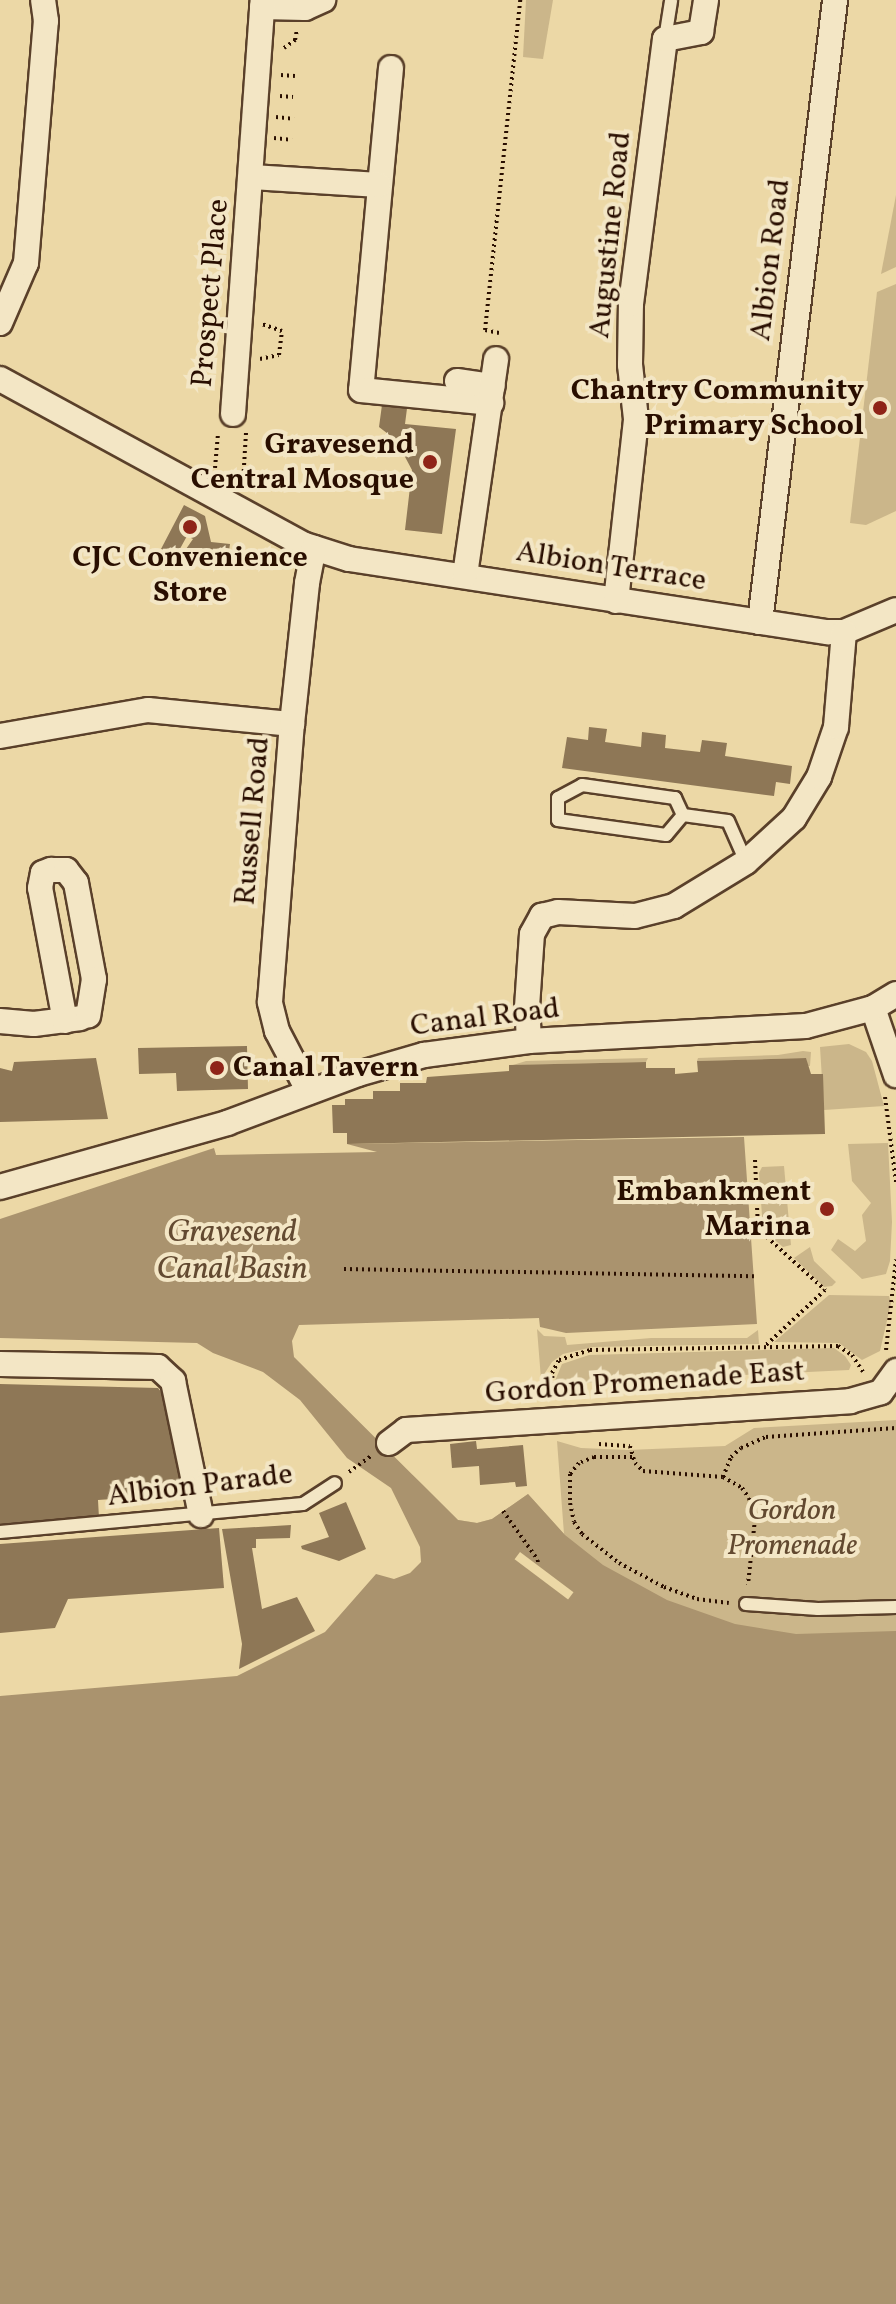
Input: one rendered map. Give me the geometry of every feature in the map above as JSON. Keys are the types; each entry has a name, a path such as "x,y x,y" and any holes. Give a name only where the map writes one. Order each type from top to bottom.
{"street":[{"path":"0,323 26,263 46,21 43,0"},
{"name":"Prospect Place","path":"233,414 262,4 305,8 323,0"},
{"path":"665,39 701,32 706,0"},
{"name":"Albion Road","path":"760,622 835,0"},
{"name":"Augustine Road","path":"616,601 636,419 630,365 631,304 665,39"},
{"path":"391,68 361,390 492,394"},
{"name":"Prospect Place","path":"252,177 379,185"},
{"path":"465,575 496,359"},
{"name":"Albion Terrace","path":"0,379 314,548 360,562 844,632 896,610"},
{"path":"457,381 492,394"},
{"name":"Russell Road","path":"309,1092 277,1031 271,1008 292,724 307,583 314,548"},
{"path":"529,1041 532,934 542,916 558,912 612,917 651,913 679,903 746,862 794,818 827,758 838,717 844,632"},
{"path":"0,736 143,710 292,724"},
{"path":"51,870 69,871 76,883 94,979 86,1017 40,888 43,873 51,870"},
{"name":"Canal Road","path":"0,1187 212,1128 309,1092 424,1055 529,1041 806,1026 873,1008 896,994"},
{"path":"873,1008 890,1082"},
{"path":"0,1021 34,1024 86,1017"},
{"path":"0,1364 158,1367 173,1381 201,1515"},
{"name":"Gordon Promenade East","path":"389,1443 406,1430 850,1401 874,1396 889,1370"}],"lane":[{"path":"665,39 671,0"},
{"path":"582,785 675,798 683,815 666,835 560,821 556,815 559,796 582,785"},
{"path":"683,815 728,821 746,862"},
{"name":"Albion Parade","path":"0,1532 303,1504 335,1483"},
{"path":"746,1604 818,1609 896,1607"}],"path":[{"path":"496,359 500,333 485,330 520,0"},
{"path":"890,1082 896,1182"},
{"path":"755,1160 758,1229 825,1290 764,1346"},
{"path":"555,1422 552,1373 559,1360 590,1350 838,1346 852,1355 870,1382 889,1370 896,1260"},
{"path":"344,1269 754,1276"},
{"path":"723,1477 731,1457 741,1448 766,1437 896,1428"},
{"name":"Albion Parade","path":"335,1483 389,1443"},
{"path":"632,1450 632,1457 643,1471 723,1477 742,1488 753,1507 754,1532 746,1604 697,1599 664,1587 619,1563 582,1534 574,1522 570,1503 570,1474 579,1463 594,1457 632,1457"},
{"path":"503,1511 538,1560 537,1564"}],"green space":[{"path":"526,0 553,0 543,59 523,57"},
{"path":"896,195 896,267 881,274"},
{"name":"Chantry Community Primary School","path":"896,284 896,511 866,525 850,523 877,292"},
{"path":"849,1044 866,1052 872,1061 884,1106 824,1110 820,1047"},
{"path":"811,1052 810,1066 807,1066 806,1058 697,1061 698,1058"},
{"path":"648,1058 646,1062 513,1065 526,1061"},
{"path":"888,1143 892,1222 890,1261 886,1274 862,1279 831,1250 838,1239 855,1251 866,1241 862,1215 871,1203 852,1181 848,1144"},
{"path":"784,1166 791,1245 783,1247 763,1230 759,1173 762,1167"},
{"path":"810,1247 814,1261 836,1282 832,1286 824,1287 794,1258"},
{"path":"829,1295 889,1296 891,1303 880,1351 862,1360 839,1343 774,1342"},
{"path":"537,1329 544,1336 565,1337 567,1345 651,1338 747,1338 758,1330 759,1344 593,1347 563,1354 552,1362 541,1379"},
{"path":"834,1348 845,1356 851,1365 849,1370 559,1384 555,1381 562,1364 589,1355"},
{"name":"Gordon Promenade","path":"896,1420 896,1984 412,1474 458,1520 477,1523 492,1519 528,1494 564,1534 557,1441 581,1448 628,1450 725,1446 754,1428"}],"water":[{"name":"Gravesend Canal Basin","path":"744,1137 757,1324 566,1333 540,1327 539,1318 299,1325 292,1341 294,1357 458,1520 477,1523 492,1519 528,1494 565,1535 603,1565 667,1600 735,1624 796,1634 896,1631 896,2304 0,2304 0,1696 237,1676 325,1632 376,1574 394,1579 410,1573 421,1562 420,1547 391,1488 347,1458 300,1400 263,1372 213,1353 197,1343 0,1338 0,1219 214,1148 216,1155 377,1152 347,1144"}],"pier":[{"path":"520,1552 574,1592 568,1600 515,1559"}],"building":[{"name":"Gravesend Central Mosque","path":"384,390 409,393 405,424 456,429 442,534 405,530 412,470 396,440 379,427"},
{"name":"CJC Convenience Store","path":"184,505 205,516 211,542 230,544 227,566 179,559 193,539 187,536 176,556 161,549"},
{"path":"589,727 607,729 605,742 641,747 642,732 666,735 665,748 700,752 702,740 727,743 725,756 792,766 790,784 776,782 774,796 562,768 567,737 588,740"},
{"path":"247,1046 248,1089 177,1091 176,1073 139,1074 138,1048"},
{"path":"96,1058 108,1119 0,1122 0,1068 12,1071 14,1062"},
{"path":"806,1058 811,1074 823,1074 825,1134 347,1144 347,1133 333,1133 332,1105 345,1105 345,1099 373,1099 373,1091 400,1091 400,1083 426,1083 427,1077 509,1071 509,1065 646,1062 646,1068 675,1068 675,1074 698,1072 697,1061"},
{"path":"0,1384 158,1388 166,1398 175,1425 183,1494 98,1500 99,1518 0,1527"},
{"path":"476,1441 477,1449 523,1445 527,1486 516,1487 515,1482 480,1485 479,1466 452,1468 450,1444"},
{"path":"346,1502 366,1549 339,1561 302,1549 301,1546 329,1537 319,1513"},
{"path":"291,1525 290,1538 256,1539 256,1548 252,1548 262,1609 297,1597 315,1631 239,1669 242,1644 222,1529"},
{"path":"219,1528 224,1588 68,1599 55,1628 0,1633 0,1544"}],"place":[{"name":"Chantry Community Primary School","path":"880,408"},
{"name":"Gravesend Central Mosque","path":"430,462"},
{"name":"CJC Convenience Store","path":"190,527"},
{"name":"Canal Tavern","path":"217,1068"},
{"name":"Embankment Marina","path":"827,1209"}]}
